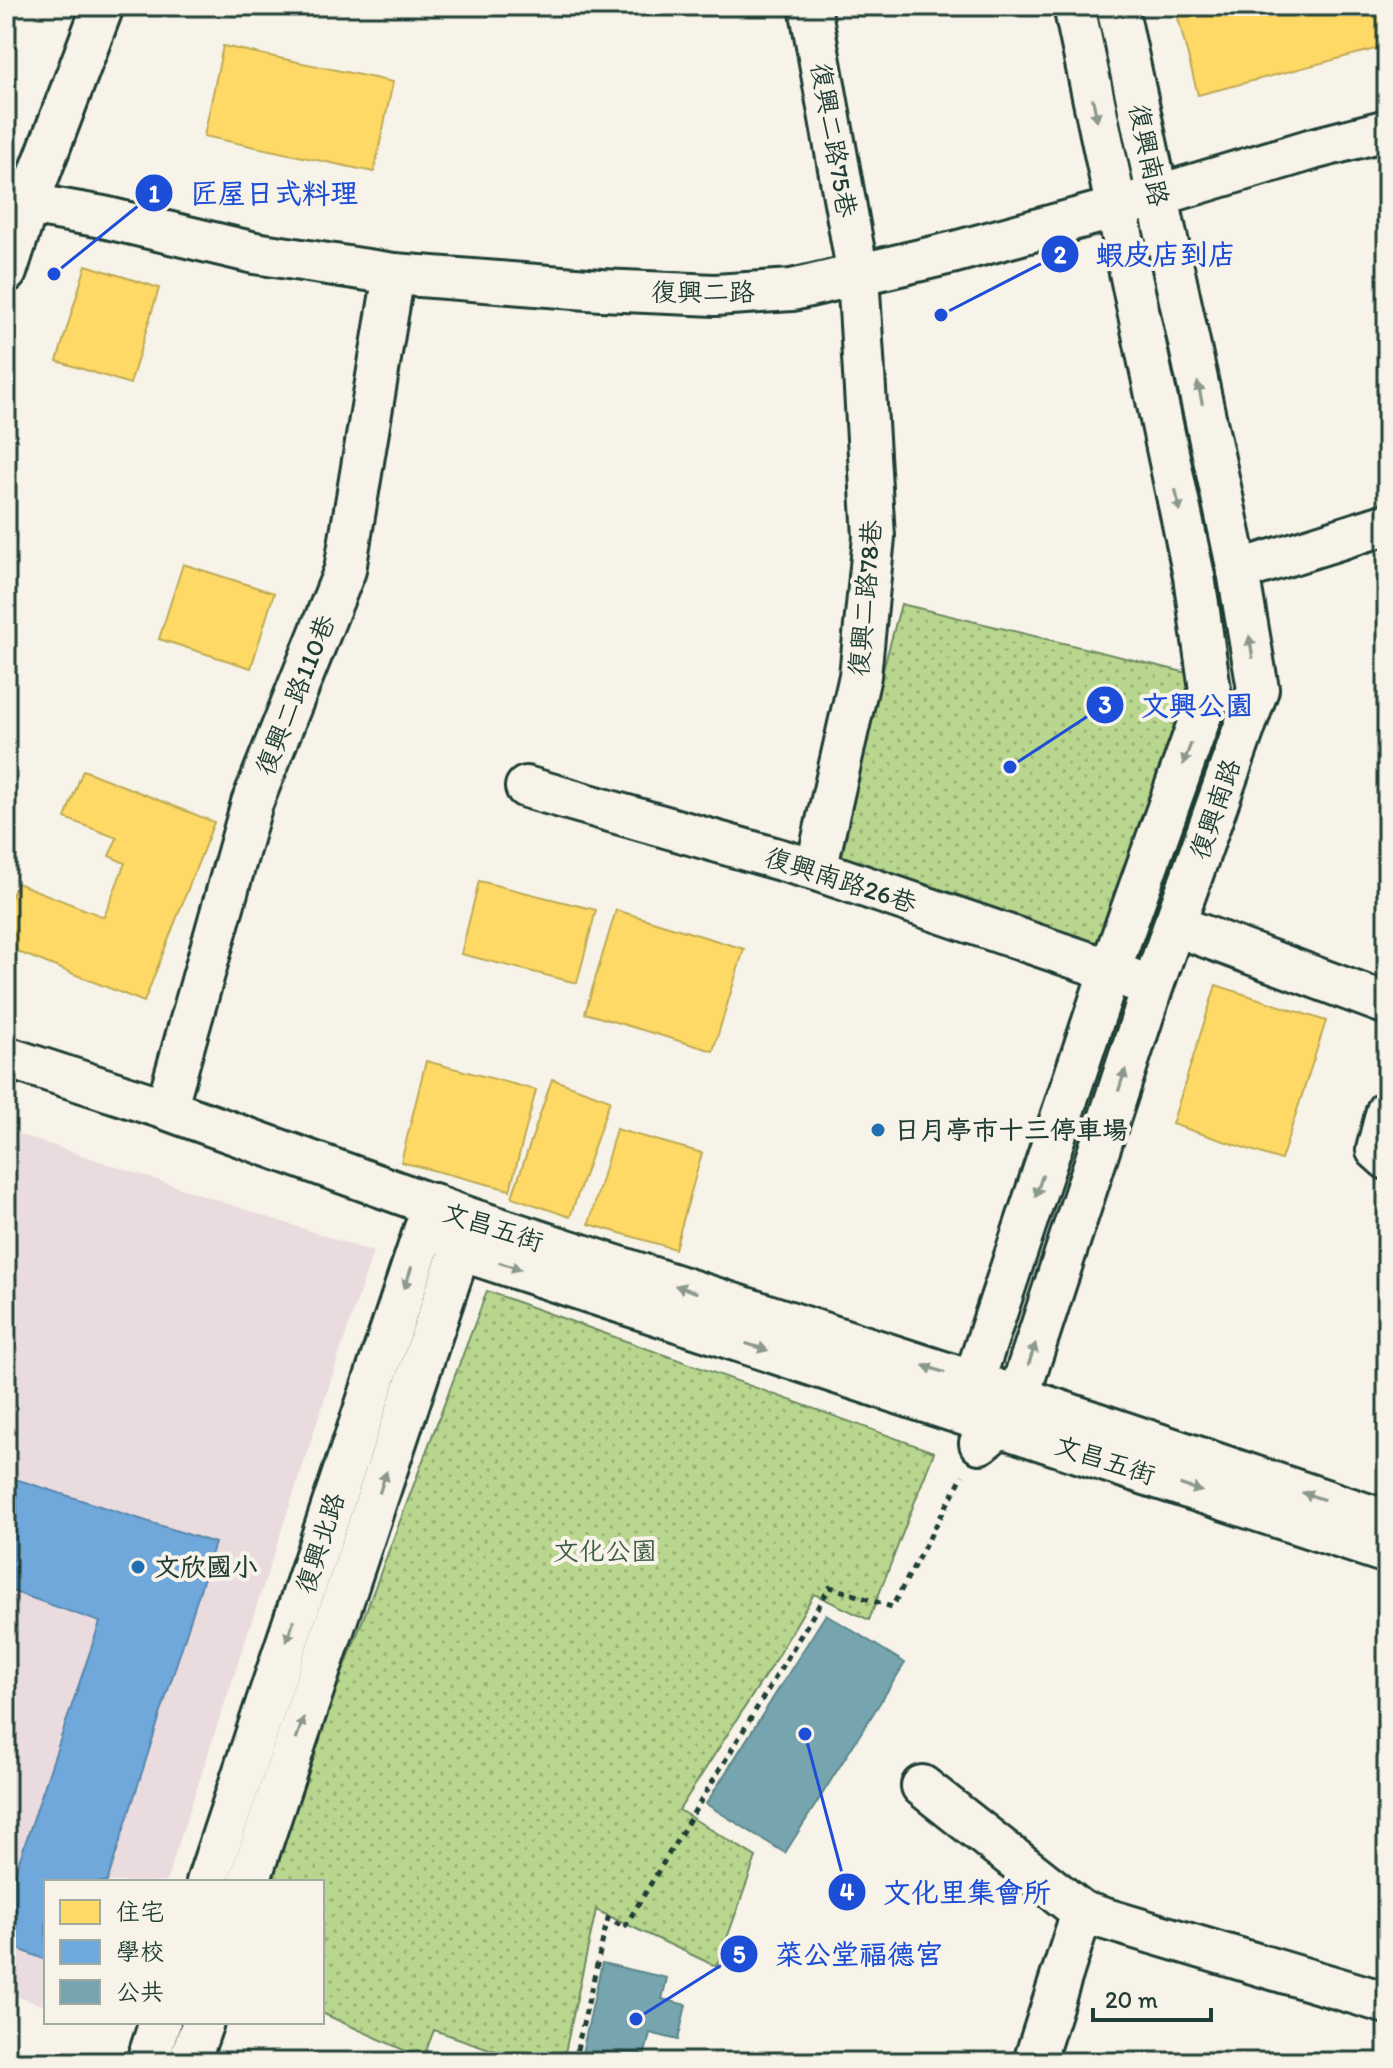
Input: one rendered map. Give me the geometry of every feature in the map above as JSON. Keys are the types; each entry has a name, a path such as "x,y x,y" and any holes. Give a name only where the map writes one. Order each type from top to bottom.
{"street":[{"path":"6,272 17,199 103,6"},
{"name":"復興二路75巷","path":"810,6 858,275"},
{"name":"復興南路","path":"987,1412 1110,970 1210,690 1194,576 1074,6"},
{"name":"復興南路","path":"987,1412 1152,988 1258,689 1238,571 1117,6"},
{"path":"1086,64 1128,55"},
{"name":"復興二路","path":"17,199 255,253 394,274 601,290 715,295 792,290 955,252 1387,130"},
{"name":"復興二路110巷","path":"166,1109 252,803 345,570 394,274"},
{"name":"復興二路78巷","path":"816,870 860,676 874,537 858,275"},
{"path":"1238,571 1387,524"},
{"name":"復興南路26巷","path":"526,787 816,870 1110,970 1152,988"},
{"path":"1174,925 1387,1004"},
{"path":"6,1057 166,1109 433,1204"},
{"path":"1387,1111 1377,1150 1387,1159"},
{"name":"文昌五街","path":"433,1204 465,1234 987,1412 1387,1553"},
{"name":"復興北路","path":"208,1880 433,1204"},
{"name":"復興北路","path":"250,1880 465,1234"},
{"name":"文昌五街","path":"987,1412 1387,1521"},
{"path":"245,1767 283,1779"},
{"path":"922,1786 1098,1916 1387,2003"},
{"path":"1034,2062 1098,1916"},
{"path":"147,2062 159,2024"},
{"path":"189,2062 202,2024"}],"path":[{"path":"574,2062 608,1918 624,1928 830,1587 892,1607 987,1412"}],"shaded area":[{"name":"文欣國小","path":"6,1130 373,1252 167,1880 44,1880 44,2005 6,1993"}],"green space":[{"path":"901,604 1196,675 1096,953 832,858"},
{"name":"文化公園","path":"487,1291 934,1452 869,1620 814,1594 679,1810 756,1857 717,1966 720,1968 596,1910 563,2062 528,2062 434,2030 423,2059 324,2014 324,1880 272,1880 315,1746"}],"building: 住宅":[{"path":"1175,6 1387,6 1387,46 1198,95"},
{"path":"223,46 393,82 374,172 204,136"},
{"path":"86,265 159,288 130,384 57,361"},
{"path":"183,564 274,593 251,668 159,639"},
{"path":"83,770 214,822 144,1002 6,947 6,911 17,883 104,917 125,863 109,856 117,838 65,818"},
{"path":"479,881 596,910 577,983 461,954"},
{"path":"616,910 744,949 713,1051 585,1013"},
{"path":"1216,985 1326,1021 1281,1160 1172,1124"},
{"path":"426,1061 536,1090 510,1190 401,1162"},
{"path":"552,1079 610,1100 570,1217 512,1197"},
{"path":"616,1129 702,1153 675,1249 589,1224"}],"building: 學校":[{"path":"6,1476 215,1543 108,1880 44,1880 44,1959 6,1944 6,1900 100,1622 6,1589"}],"building: 公共":[{"path":"826,1614 905,1663 785,1853 706,1804"},
{"path":"602,1963 667,1978 662,1999 686,2005 678,2040 650,2033 643,2062 580,2062"}],"place":[{"name":"匠屋日式料理","path":"54,274"},
{"name":"蝦皮店到店","path":"941,315"},
{"name":"文興公園","path":"1010,767"},
{"name":"日月亭市十三停車場","path":"878,1130"},
{"name":"文欣國小","path":"138,1567"},
{"name":"文化里集會所","path":"805,1734"},
{"name":"菜公堂福德宮","path":"636,2019"}]}
